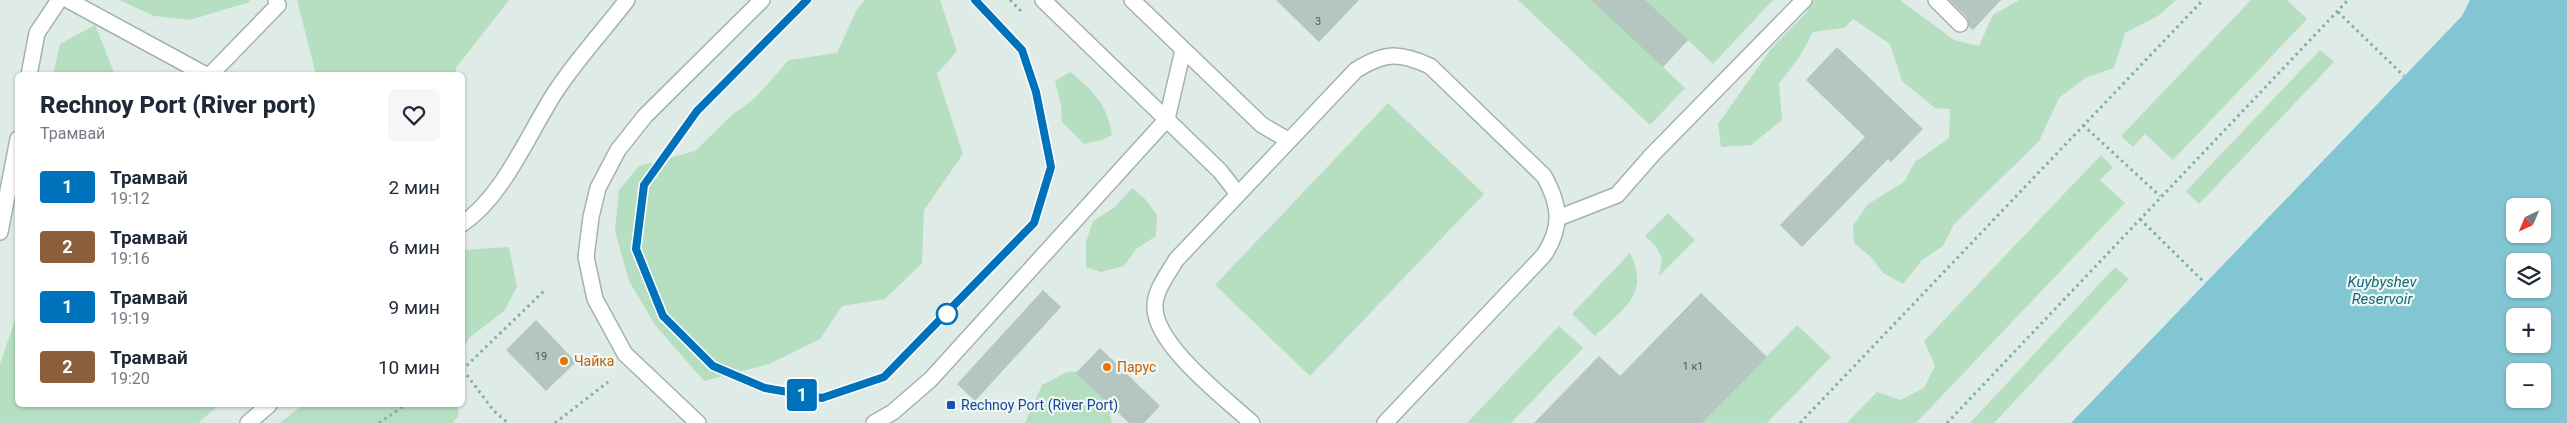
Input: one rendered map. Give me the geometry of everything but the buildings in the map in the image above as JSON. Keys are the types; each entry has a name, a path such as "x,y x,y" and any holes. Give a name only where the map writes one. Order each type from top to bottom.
{"street":[{"path":"30,72 37,33 59,0"},
{"path":"68,0 200,72"},
{"path":"213,72 278,5 276,0"},
{"path":"465,222 478,214 507,173 557,89 627,0"},
{"path":"698,423 625,354 595,299 586,257 591,216 598,188 618,150 645,116 762,0"},
{"path":"1043,0 1220,170 1238,194"},
{"path":"1132,0 1262,125 1288,140"},
{"path":"1558,218 1617,195 1652,155 1804,0"},
{"path":"1936,0 1960,24"},
{"path":"874,423 893,412 930,379 1167,119 1183,50"},
{"path":"1252,423 1172,349 1161,330 1155,308 1160,288 1176,260 1356,70 1375,59 1392,55 1409,56 1430,66 1544,176 1555,196 1558,218 1554,239 1544,254 1385,423"},
{"path":"0,232 15,154"},
{"path":"248,423 267,407"}],"path":[{"path":"1800,423 2203,0"},
{"path":"1947,423 2160,196 2348,0"},
{"path":"2338,12 2404,76"},
{"path":"2083,125 2160,196"},
{"path":"2140,219 2205,283"},
{"path":"465,368 544,291"},
{"path":"465,373 494,412 508,423"},
{"path":"555,423 608,382"},
{"path":"379,423 402,407"}],"green space":[{"path":"119,0 249,0 250,2 190,20 154,16"},
{"path":"297,0 509,0 456,68 456,72 315,72"},
{"path":"865,0 940,0 957,51 937,74 963,154 924,210 922,263 885,299 842,306 820,339 769,364 704,381 655,325 629,281 615,231 619,190 639,166 695,151 732,115 755,98 789,60 837,53 857,9"},
{"path":"1518,0 1773,0 1713,64 1688,40 1663,67 1685,88 1650,125"},
{"path":"1814,0 1900,0 1954,40 1979,46 1993,15 2019,0 2176,0 2158,16 2125,33 2114,68 2085,78 2059,98 2039,141 1954,224 1943,246 1922,260 1903,284 1883,273 1871,257 1854,243 1853,226 1868,204 1904,182 1915,162 1949,138 1950,109 1935,108 1902,81 1890,44 1853,19 1844,28 1813,32 1800,56 1779,84 1782,120 1751,145 1721,147 1718,124 1771,49 1806,13"},
{"path":"2251,0 2287,0 2307,19 2173,160 2145,134 2133,147 2121,136"},
{"path":"95,25 114,72 54,72 60,44"},
{"path":"2320,50 2334,62 2199,204 2186,191"},
{"path":"1070,72 1086,85 1098,99 1107,115 1112,135 1102,140 1084,144 1062,122 1061,105 1055,81"},
{"path":"1388,103 1484,194 1310,376 1215,285"},
{"path":"2101,155 2113,167 2100,180 2125,203 1916,423 1847,423 1877,392 1901,400 1924,388 1935,366 1924,341"},
{"path":"1132,188 1145,199 1157,215 1156,236 1136,249 1124,266 1101,272 1086,267 1086,242 1093,221 1115,207"},
{"path":"1668,213 1695,240 1659,276 1662,258 1655,245 1645,236"},
{"path":"509,247 517,287 504,311 469,338 465,347 465,250"},
{"path":"1630,253 1636,268 1637,280 1635,291 1623,309 1595,336 1572,314"},
{"path":"2115,267 2129,279 1994,423 1970,423"},
{"path":"15,320 15,407 217,407 198,423 0,423 0,364"},
{"path":"1797,325 1831,357 1767,423 1702,423"},
{"path":"1559,326 1583,348 1511,423 1467,423"},
{"path":"1095,371 1107,399 1112,423 1025,423 1042,385 1067,372"},
{"path":"300,407 457,407 459,414 453,423 280,423"}],"water":[{"name":"Kuybyshev Reservoir","path":"2470,0 2567,0 2567,423 2071,423 2462,16"}],"tram line":[{"path":"807,0 697,111 644,185 636,249 663,316 713,366 765,388 822,398 884,377 1034,223 1051,167 1036,92 1021,50 975,0"},
{"name":"1","path":"807,0 697,111 644,185 636,249 663,316 713,366 765,388 822,398 884,377 1034,223 1051,167 1036,92 1022,50 975,0"}],"place":[{"name":"Чайка","path":"564,361"},
{"name":"Парус","path":"1107,367"},
{"name":"Rechnoy Port (River Port)","path":"951,405"}]}
